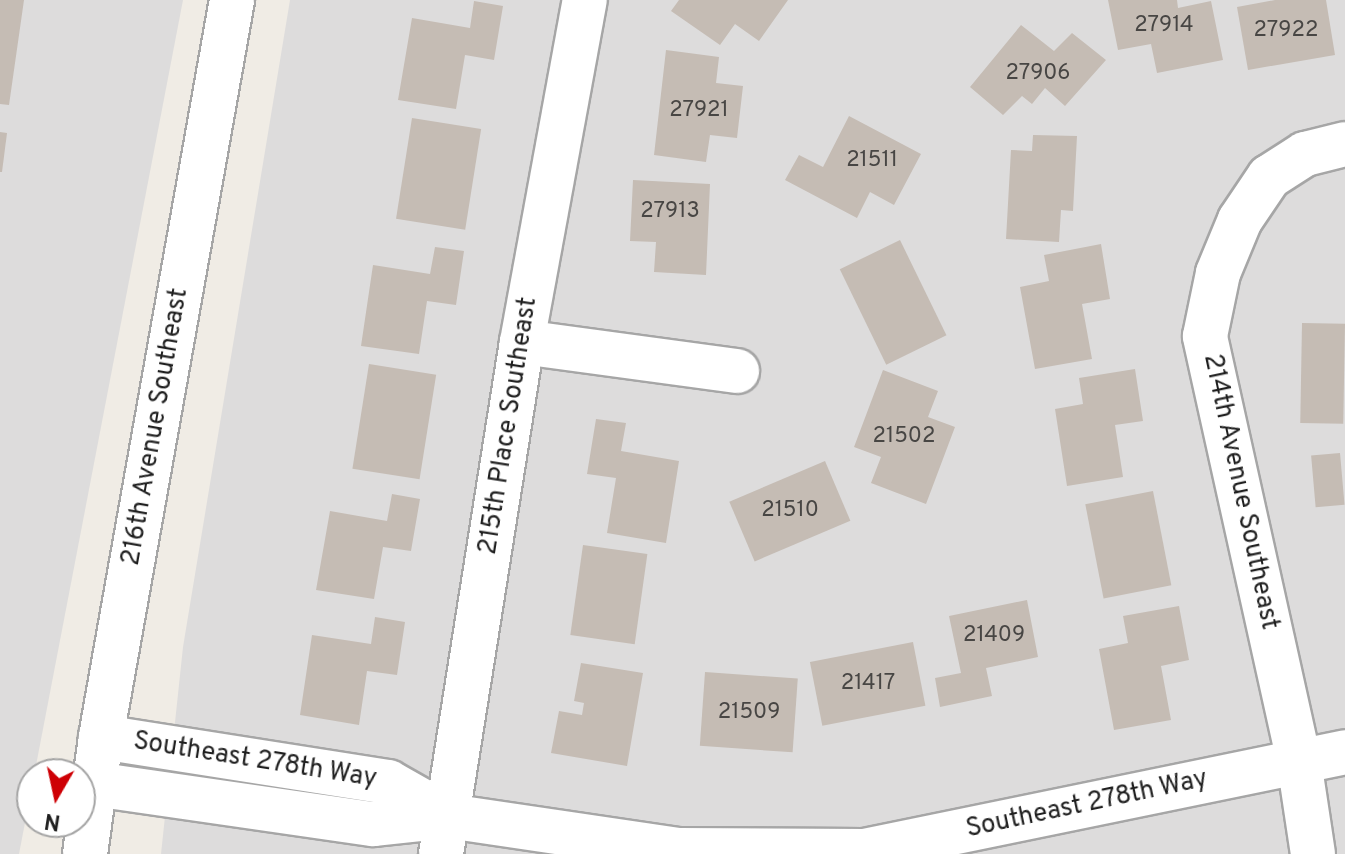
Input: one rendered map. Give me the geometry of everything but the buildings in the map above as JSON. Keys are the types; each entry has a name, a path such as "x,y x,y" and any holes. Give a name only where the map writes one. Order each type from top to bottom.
{"street":[{"name":"216th Avenue Southeast","path":"96,771 232,0"},
{"name":"215th Place Southeast","path":"444,835 522,342 585,0"},
{"name":"214th Avenue Southeast","path":"1313,854 1299,761 1205,336 1218,273 1240,220 1269,177 1305,154 1345,144"},
{"path":"522,342 737,371"},
{"name":"Southeast 278th Way","path":"101,737 388,782 444,835"},
{"name":"Southeast 278th Way","path":"96,784 444,835 679,850 864,852 1345,752"}],"shaded area":[{"path":"0,0 183,0 37,758 16,758 16,838 22,838 19,854 0,854"},
{"path":"290,0 1345,0 1345,854 161,854 183,647"}]}
